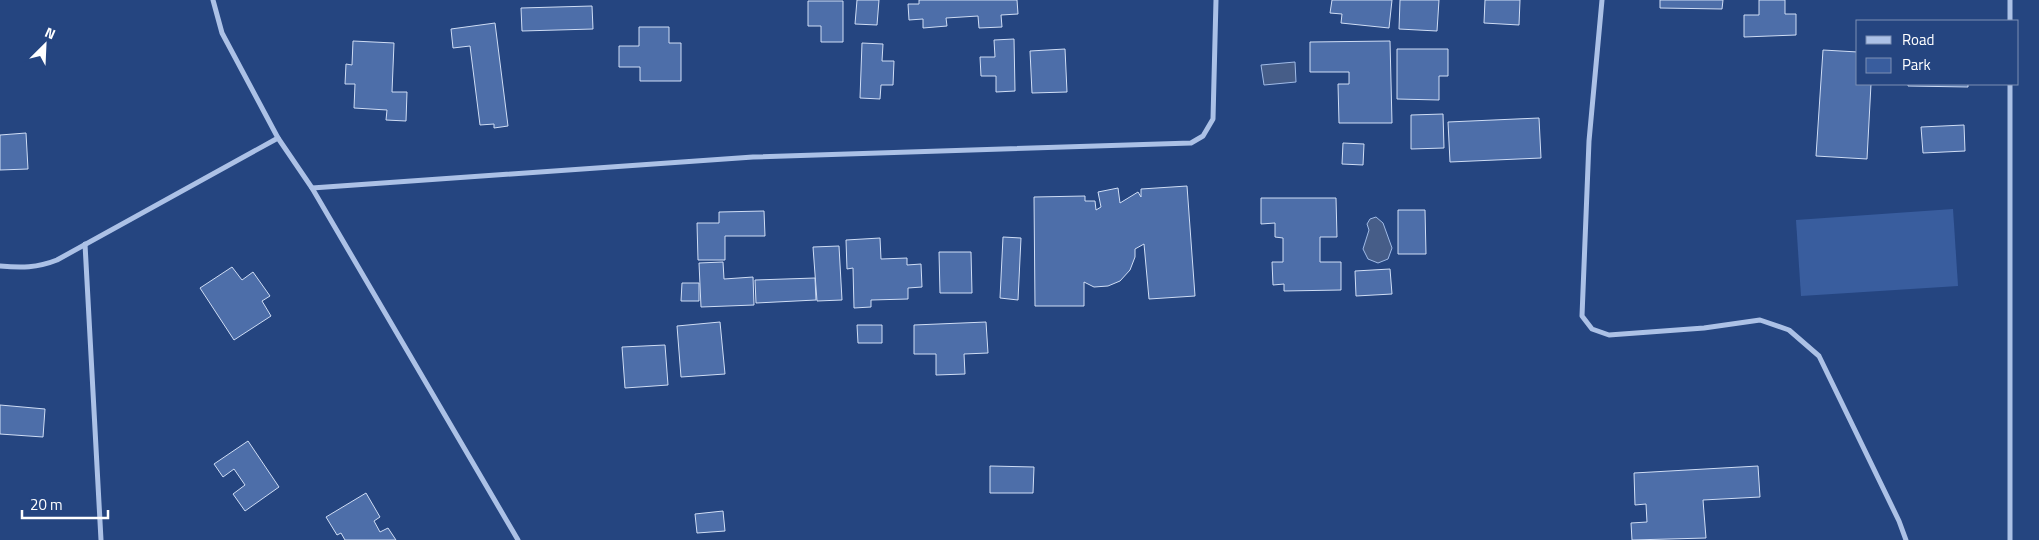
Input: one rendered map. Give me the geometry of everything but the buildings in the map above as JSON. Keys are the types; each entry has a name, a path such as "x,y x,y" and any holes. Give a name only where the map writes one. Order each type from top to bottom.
{"street":[{"path":"213,0 222,33 278,138 312,188 518,540"},
{"path":"312,188 753,157 1191,143 1203,136 1213,119 1216,0"},
{"path":"1602,0 1590,141 1582,316 1592,329 1609,335 1704,328 1760,320 1789,330 1819,356 1899,521 1906,540"},
{"path":"2010,0 2010,20"},
{"path":"2010,85 2010,540"},
{"path":"0,266 40,267 57,260 278,138"},
{"path":"85,244 101,540"}],"green space":[{"path":"1953,209 1958,286 1801,296 1796,220"}],"shaded area":[{"path":"1295,62 1296,82 1264,85 1261,65"},
{"path":"1376,217 1383,223 1392,248 1388,259 1378,263 1368,259 1363,249 1369,230 1367,224 1370,219"}]}
